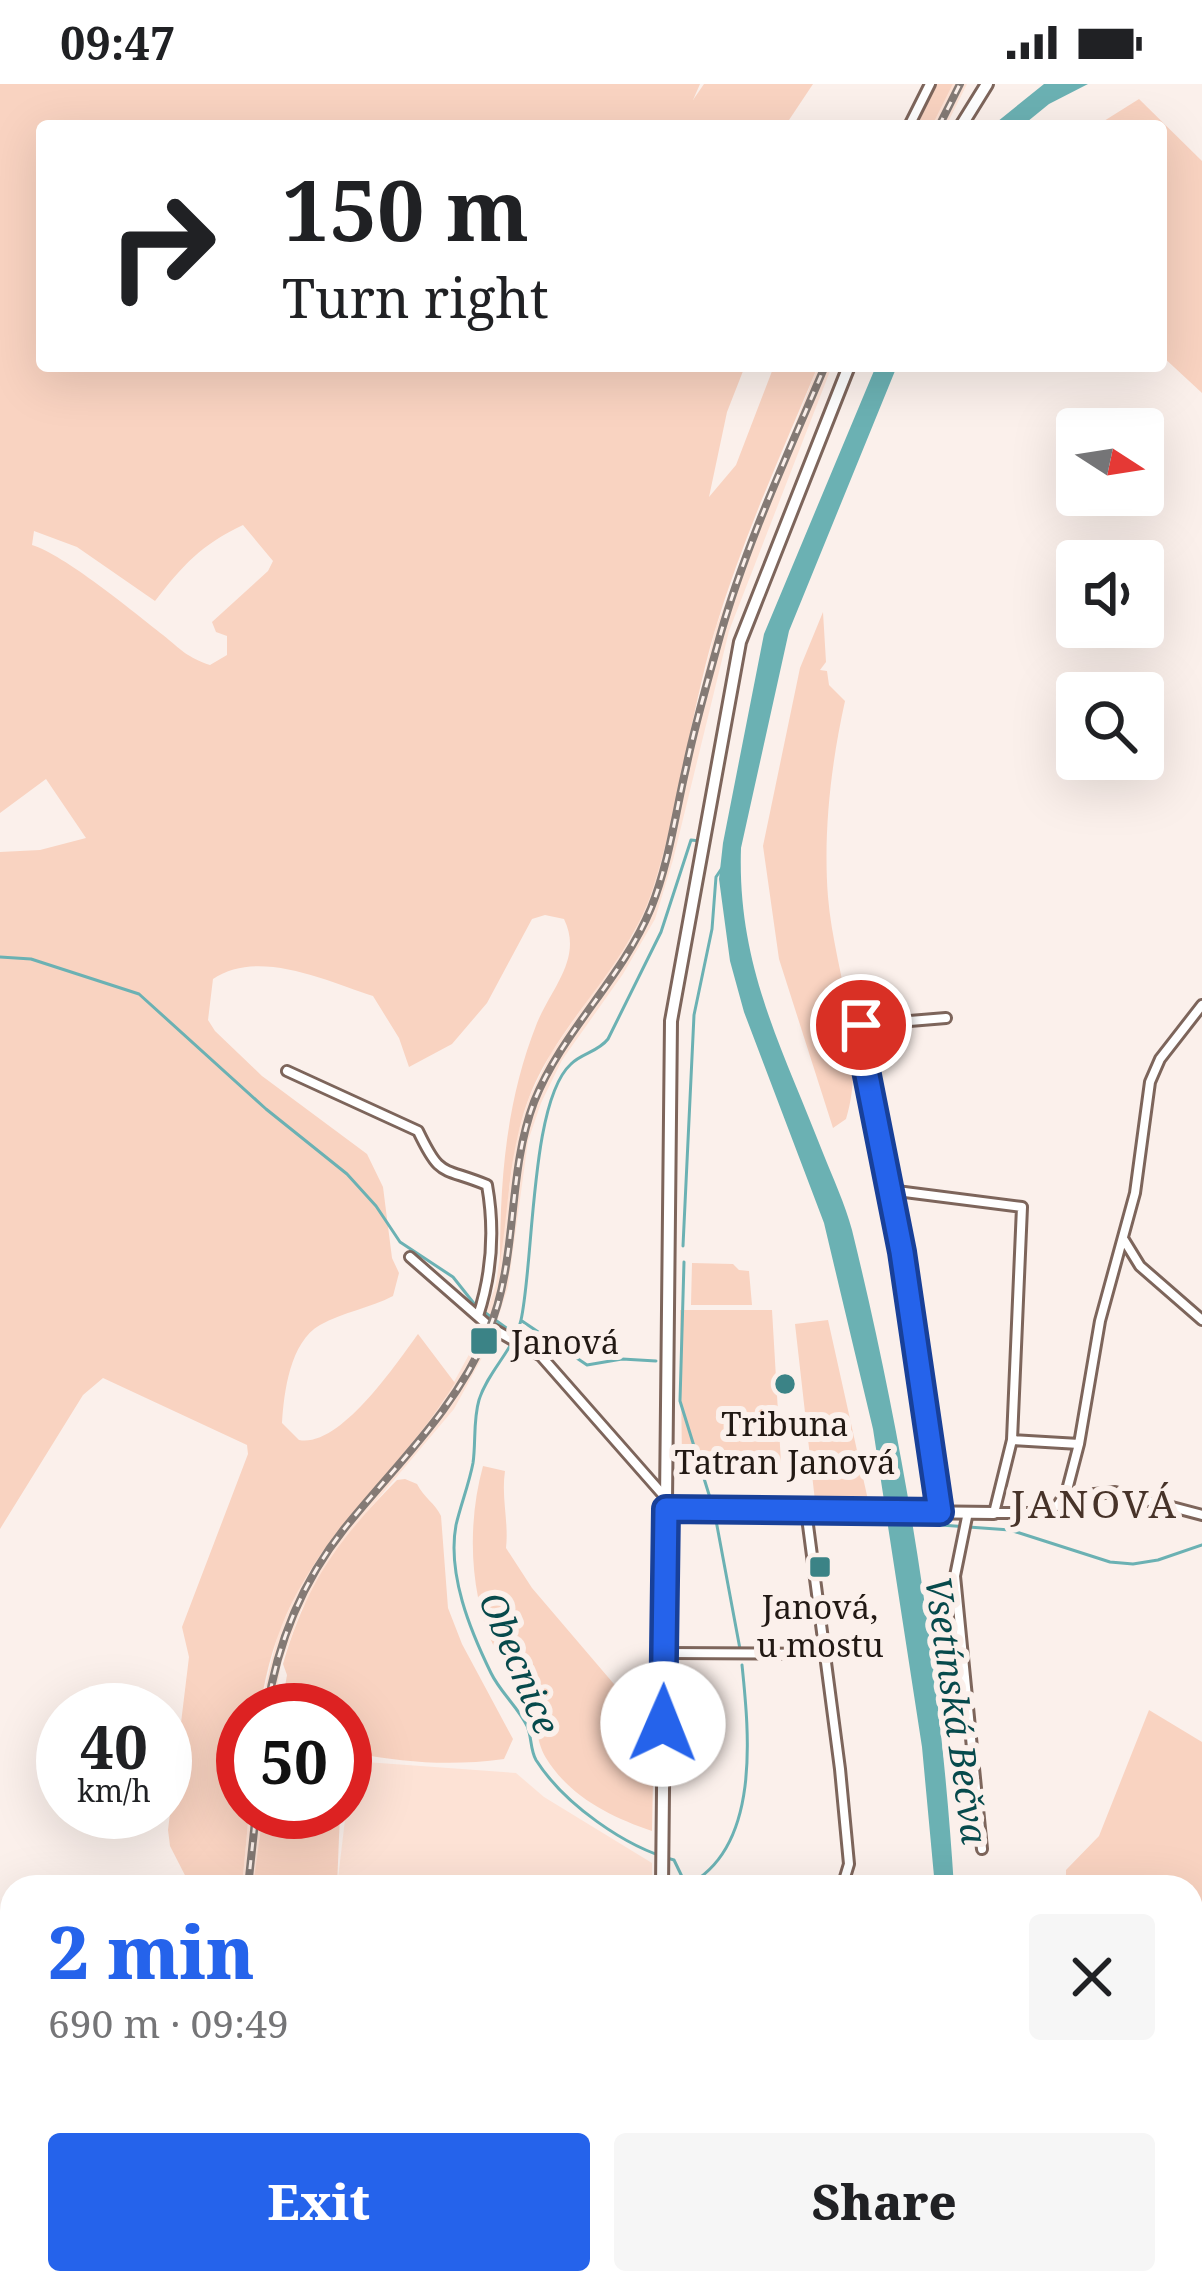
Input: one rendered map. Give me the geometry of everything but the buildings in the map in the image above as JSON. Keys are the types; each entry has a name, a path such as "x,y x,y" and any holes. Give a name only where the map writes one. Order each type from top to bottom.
{"main road":[{"path":"965,120 987,84"},
{"path":"662,1875 668,1044 740,642 847,372"},
{"path":"666,1503 937,1512 967,1517 994,1513"}],"street":[{"path":"912,120 930,84"},
{"path":"1064,1497 1079,1444 1100,1321 1135,1193 1150,1082 1160,1060 1202,1005"},
{"path":"937,1512 890,1190 860,1040 861,1025 946,1018"},
{"path":"287,1071 418,1130 429,1155 444,1172 487,1185 492,1212 489,1282 478,1316"},
{"path":"890,1190 1022,1207 1012,1439 994,1513 1044,1513 1064,1497 1120,1492 1202,1514"},
{"path":"1123,1238 1140,1266 1202,1320"},
{"path":"410,1257 478,1316 541,1356 666,1503"},
{"path":"1012,1439 1079,1444"},
{"path":"810,1510 849,1864 846,1875"},
{"path":"967,1517 955,1576 982,1849"},
{"path":"664,1653 828,1654"}],"shaded area":[{"path":"0,84 700,84 693,100 704,84 813,84 789,120 36,120 36,372 743,372 727,412 709,497 736,465 772,372 815,372 726,596 706,662 662,856 643,914 616,962 552,1051 529,1097 516,1144 500,1263 501,1201 512,1111 537,1023 568,960 569,933 564,919 545,915 532,919 487,1003 452,1044 409,1067 399,1038 373,996 271,967 231,970 213,979 208,1020 215,1031 262,1076 367,1154 383,1187 392,1258 399,1273 393,1296 320,1325 302,1343 287,1383 282,1423 299,1440 332,1431 366,1401 418,1334 455,1383 312,1568 289,1608 266,1683 216,1683 216,1839 246,1839 243,1875 185,1875 169,1839 192,1839 192,1683 186,1683 189,1657 182,1627 248,1454 247,1445 103,1378 83,1395 0,1529 0,852 40,850 86,838 46,779 0,813","holes":["243,525 273,561 212,622 216,632 227,636 227,655 210,665 185,653 79,571 32,545 34,531 77,547 155,601 194,557"]},
{"path":"936,84 953,84 935,120 920,120"},
{"path":"953,84 967,84 949,120 935,120"},
{"path":"1139,99 1160,120 1106,120"},
{"path":"1167,127 1202,161 1202,393 1167,361"},
{"path":"816,372 830,372 729,631 655,919 562,1060 541,1103 528,1141 508,1287 490,1343 454,1409 350,1532 301,1610 278,1683 266,1683 278,1633 309,1567 443,1402 478,1338 496,1284 516,1138 529,1098 551,1053 633,935 653,888 716,627"},
{"path":"823,612 826,662 820,670 827,671 829,685 845,701 829,799 827,873 853,1064 846,1119 833,1128 779,959 763,846 800,668"},
{"path":"692,1263 733,1264 749,1271 752,1305 691,1305"},
{"path":"680,1310 772,1310 781,1463 682,1461"},
{"path":"828,1320 868,1500 815,1501 795,1324"},
{"path":"483,1466 505,1471 506,1548 532,1588 654,1731 652,1831 593,1804 567,1784 542,1751 529,1703 495,1649 480,1606 473,1535"},
{"path":"397,1480 417,1484 441,1516 448,1608 513,1739 504,1759 429,1762 372,1756 372,1683 286,1683 283,1664 314,1586 358,1523"},
{"path":"1149,1710 1202,1742 1202,1875 1066,1875 1099,1836"},
{"path":"372,1762 516,1773 544,1797 652,1863 652,1875 338,1875 343,1839 372,1839"},
{"path":"246,1839 259,1839 256,1875 243,1875"},
{"path":"259,1839 339,1839 337,1875 255,1875"}],"water":[{"path":"1044,84 1088,84 1029,120 999,120"},
{"path":"873,372 895,372 789,631 741,848 742,891 746,931 765,1005 846,1211 871,1311 918,1556 940,1721 953,1875 934,1875 922,1747 873,1429 824,1223 744,1012 730,961 719,879 764,634"}],"waterway":[{"name":"Obecnice","path":"681,1875 674,1860 636,1845 579,1808 536,1760 527,1726 495,1680 468,1620 454,1544 473,1463 479,1400 521,1320 548,1111 571,1064 608,1039 661,932 691,840 700,841"},
{"path":"683,1246 694,1015 712,929 716,877 722,868"},
{"path":"0,957 31,959 139,994 266,1109 347,1174 400,1242 453,1277 476,1306 516,1335"},
{"path":"684,1262 680,1401 711,1501"},
{"name":"Obecnice","path":"522,1321 587,1365 622,1359 656,1361"},
{"path":"715,1515 740,1649"},
{"path":"913,1523 1010,1530 1110,1562 1133,1564 1202,1545"},
{"path":"701,1875 728,1844 739,1817 747,1754 742,1665"}],"railway":[{"path":"942,120 960,84"},
{"path":"273,1683 285,1638 316,1570 344,1529 442,1412 488,1332 504,1276 519,1159 534,1102 651,908 730,602 822,372"},
{"path":"249,1875 253,1839"}],"place":[{"name":"Janová","path":"484,1341"},
{"name":"Tribuna Tatran Janová","path":"785,1384"},
{"name":"Janová, u mostu","path":"820,1567"}],"district":[{"name":"JANOVÁ","path":"1095,1502"}],"route":[{"path":"663,1724 666,1509 940,1512 902,1252 860,1040 861,1025"}],"water label":[{"name":"Vsetínská Bečva","path":"957,1710"}]}
